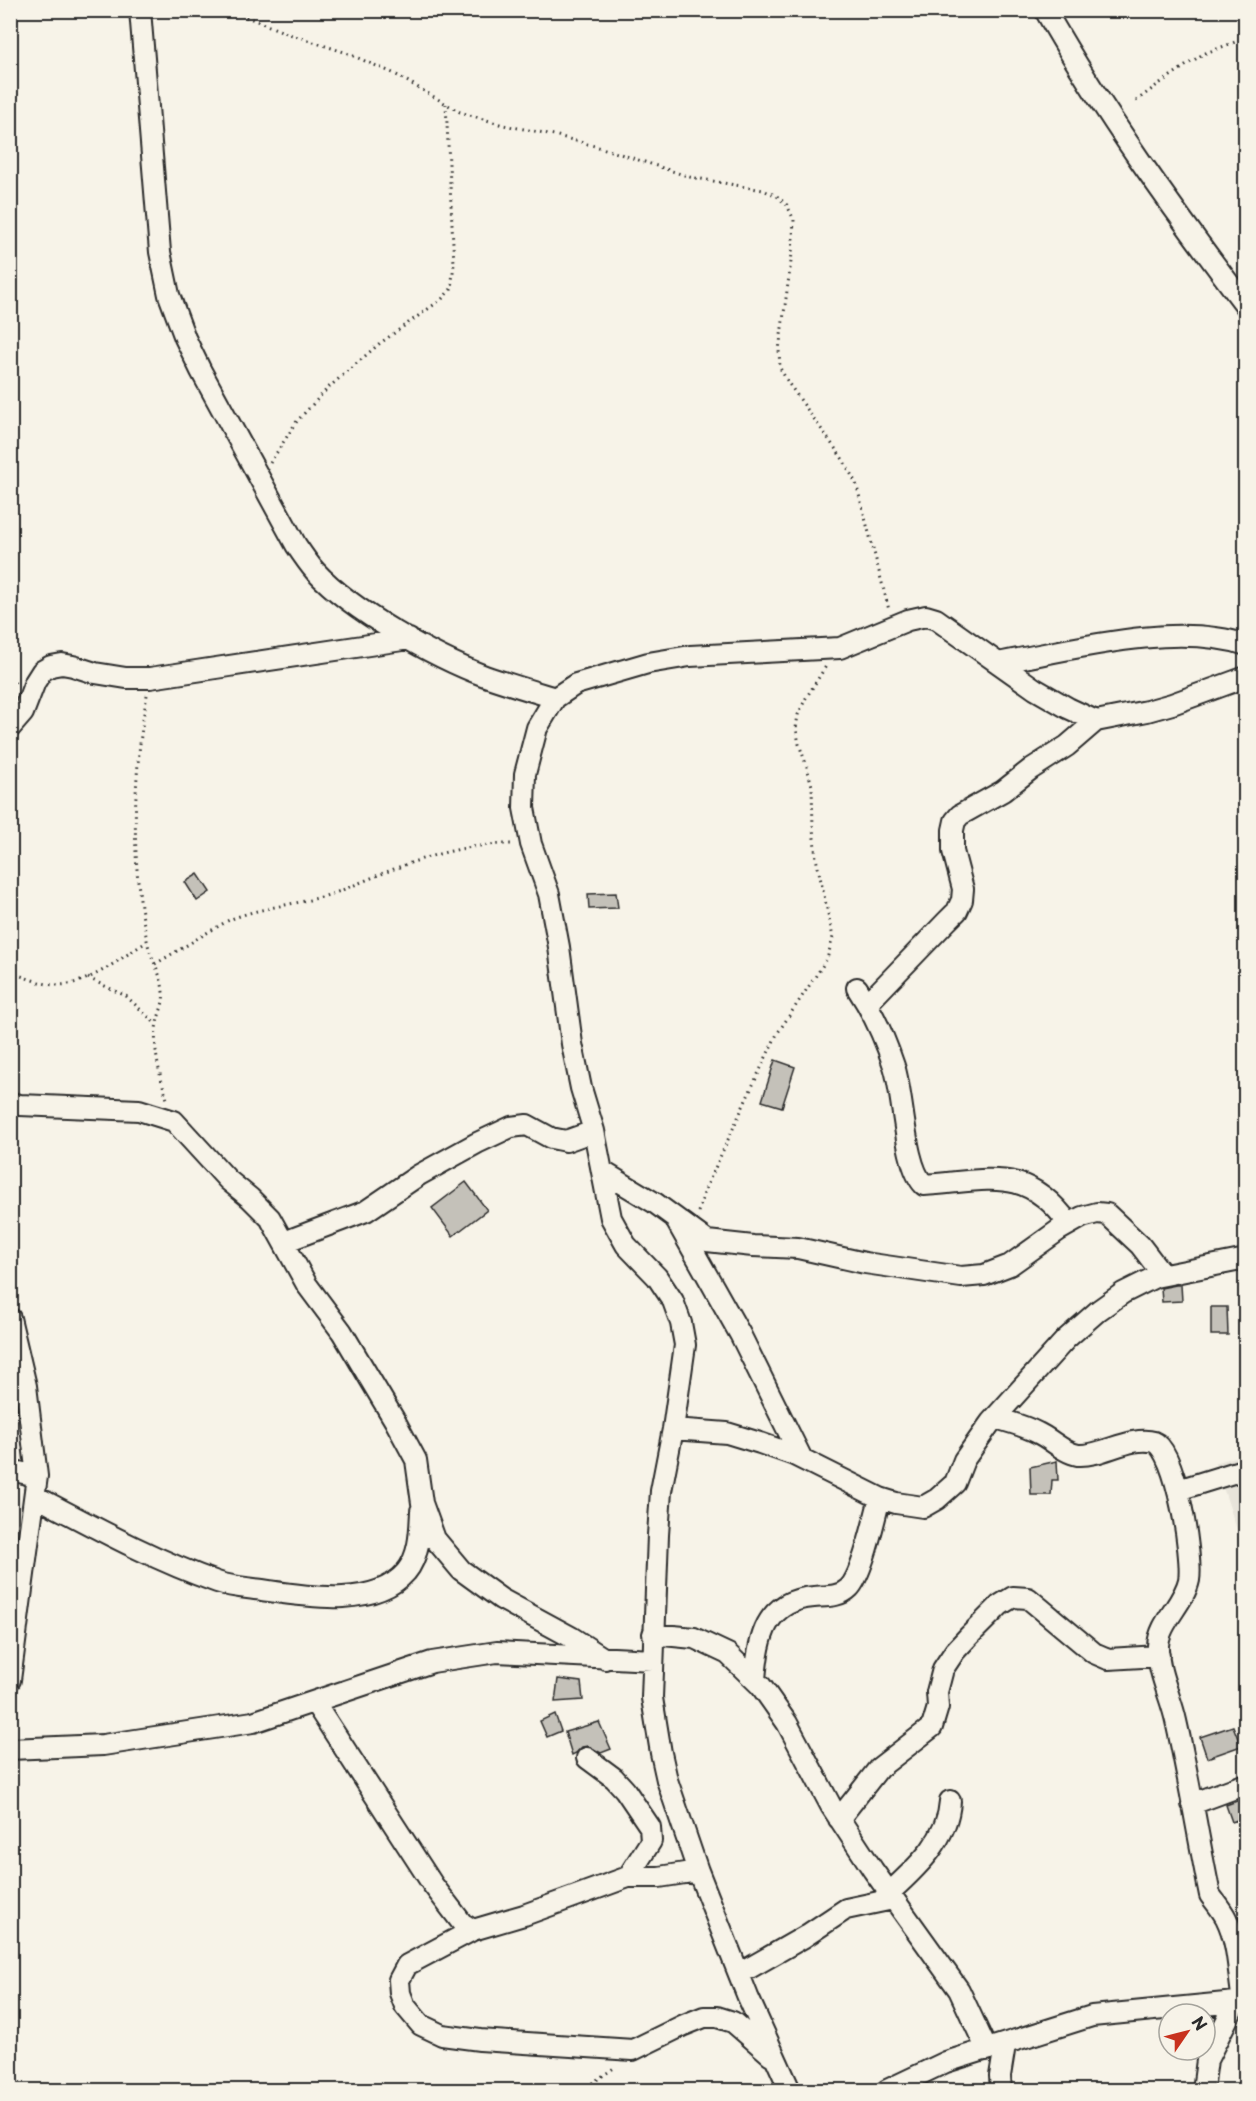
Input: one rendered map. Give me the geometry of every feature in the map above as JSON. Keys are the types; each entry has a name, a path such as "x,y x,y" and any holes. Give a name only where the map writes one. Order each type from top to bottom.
{"street":[{"path":"140,10 160,252 169,295 193,355 296,545 314,570 337,592 409,639 484,676 555,698"},
{"path":"1045,10 1075,63 1144,167 1245,306"},
{"path":"790,2091 739,1974 698,1871 667,1780 652,1698 653,1634 661,1491 685,1345 681,1323 673,1300 657,1277 626,1245 611,1218 594,1131 581,1088 572,1044 560,947 549,894 531,844 524,808 525,774 537,728 555,698 576,684 648,663 690,656 840,648 917,617 926,616 936,619 998,663 1068,708 1096,721"},
{"path":"998,663 1143,638 1184,635 1233,640 1245,645"},
{"path":"10,728 23,713 35,682 42,671 51,666 73,666 95,673 126,678 150,678 409,639"},
{"path":"1069,1224 1046,1197 1030,1186 1001,1179 924,1185 912,1163 895,1068 862,996 952,917 962,900 963,889 953,851 955,821 960,815 1003,791 1067,746 1096,721 1147,711 1245,676"},
{"path":"14,1102 139,1110 174,1121 228,1180 270,1218 307,1285 342,1332 416,1460 422,1503 435,1539 461,1570 501,1599 571,1637 605,1659"},
{"path":"284,1242 366,1211 419,1175 511,1127 527,1125 551,1138 566,1142 594,1131"},
{"path":"602,1171 707,1241 798,1248 865,1263 961,1277 984,1275 1010,1265 1069,1224 1089,1215 1107,1214 1140,1245 1163,1275"},
{"path":"674,1217 740,1334 802,1459"},
{"path":"673,1429 727,1433 772,1447 802,1459 880,1498 923,1507 937,1499 955,1483 964,1460 995,1418 1066,1339 1099,1310 1123,1293 1163,1275 1245,1259"},
{"path":"10,1318 26,1386 37,1476 10,1680"},
{"path":"995,1418 1038,1432 1077,1455 1094,1454 1132,1443 1154,1442 1161,1448 1178,1490 1183,1512 1189,1580 1162,1632 1158,1645 1159,1656 1176,1720 1210,1895 1239,1936 1241,2001 1208,2060 1203,2091"},
{"path":"1178,1490 1245,1468"},
{"path":"10,1470 37,1476"},
{"path":"35,1496 167,1562 220,1584 306,1596 354,1596 387,1587 407,1571 419,1546 422,1503"},
{"path":"754,1680 756,1659 763,1635 773,1614 781,1606 810,1597 838,1595 854,1582 880,1498"},
{"path":"839,1819 879,1768 932,1727 938,1707 937,1692 943,1669 969,1636 1000,1605 1013,1597 1028,1598 1094,1653 1108,1659 1159,1656"},
{"path":"653,1634 694,1638 728,1654 754,1680 787,1723 839,1819 959,1990 996,2047 1001,2091"},
{"path":"10,1749 102,1745 253,1722 432,1662 497,1652 653,1660"},
{"path":"315,1702 433,1885 462,1923 473,1930"},
{"path":"587,1758 615,1778 626,1790 650,1827 651,1841 628,1877"},
{"path":"1192,1804 1245,1784"},
{"path":"739,1974 771,1957 846,1910 891,1896 942,1835 950,1813 950,1801"},
{"path":"698,1871 659,1877 628,1877 524,1915 473,1930 407,1965 399,1980 400,1993 405,2006 421,2025 442,2035 480,2040 633,2050 704,2017 717,2017 733,2022 776,2060"},
{"path":"887,2091 946,2062 1092,2016 1241,2001"}],"path":[{"path":"231,11 289,34 344,52 393,73 460,112 592,146 690,177 764,190 777,196 787,205 794,220 792,254 779,350 780,368 842,458 856,483 893,626"},
{"path":"1136,101 1203,54 1245,38"},
{"path":"260,478 297,421 328,388 379,344 442,299 452,289 454,264 446,104"},
{"path":"692,1230 705,1190 777,1034 827,958 832,937 816,858 812,786 796,728 798,715 806,698 840,648"},
{"path":"150,678 141,728 136,812 136,870 147,942 164,994 156,1024 157,1055 174,1121"},
{"path":"155,965 232,918 264,909 304,902 340,891 392,868 463,848 500,843 531,844"},
{"path":"10,972 53,985 72,984 88,978 147,942"},
{"path":"88,978 126,996 156,1024"},
{"path":"582,2091 604,2076 633,2050"}],"shaded area":[{"path":"1245,1454 1245,1554 1215,1463"}],"building":[{"path":"198,874 210,892 197,901 185,882"},
{"path":"616,893 618,908 589,909 588,894"},
{"path":"775,1060 795,1067 782,1107 762,1101"},
{"path":"466,1182 487,1210 453,1236 432,1208"},
{"path":"1181,1285 1182,1301 1162,1302 1161,1288"},
{"path":"1211,1307 1227,1307 1228,1335 1211,1335"},
{"path":"1057,1461 1058,1480 1052,1480 1051,1495 1031,1495 1030,1467"},
{"path":"558,1679 581,1682 583,1700 555,1702"},
{"path":"555,1714 561,1731 547,1737 540,1721"},
{"path":"599,1722 611,1749 601,1753 588,1746 582,1747 572,1755 565,1732"},
{"path":"1233,1726 1241,1746 1207,1758 1200,1737"},
{"path":"1245,1798 1245,1817 1232,1822 1226,1805"}]}
